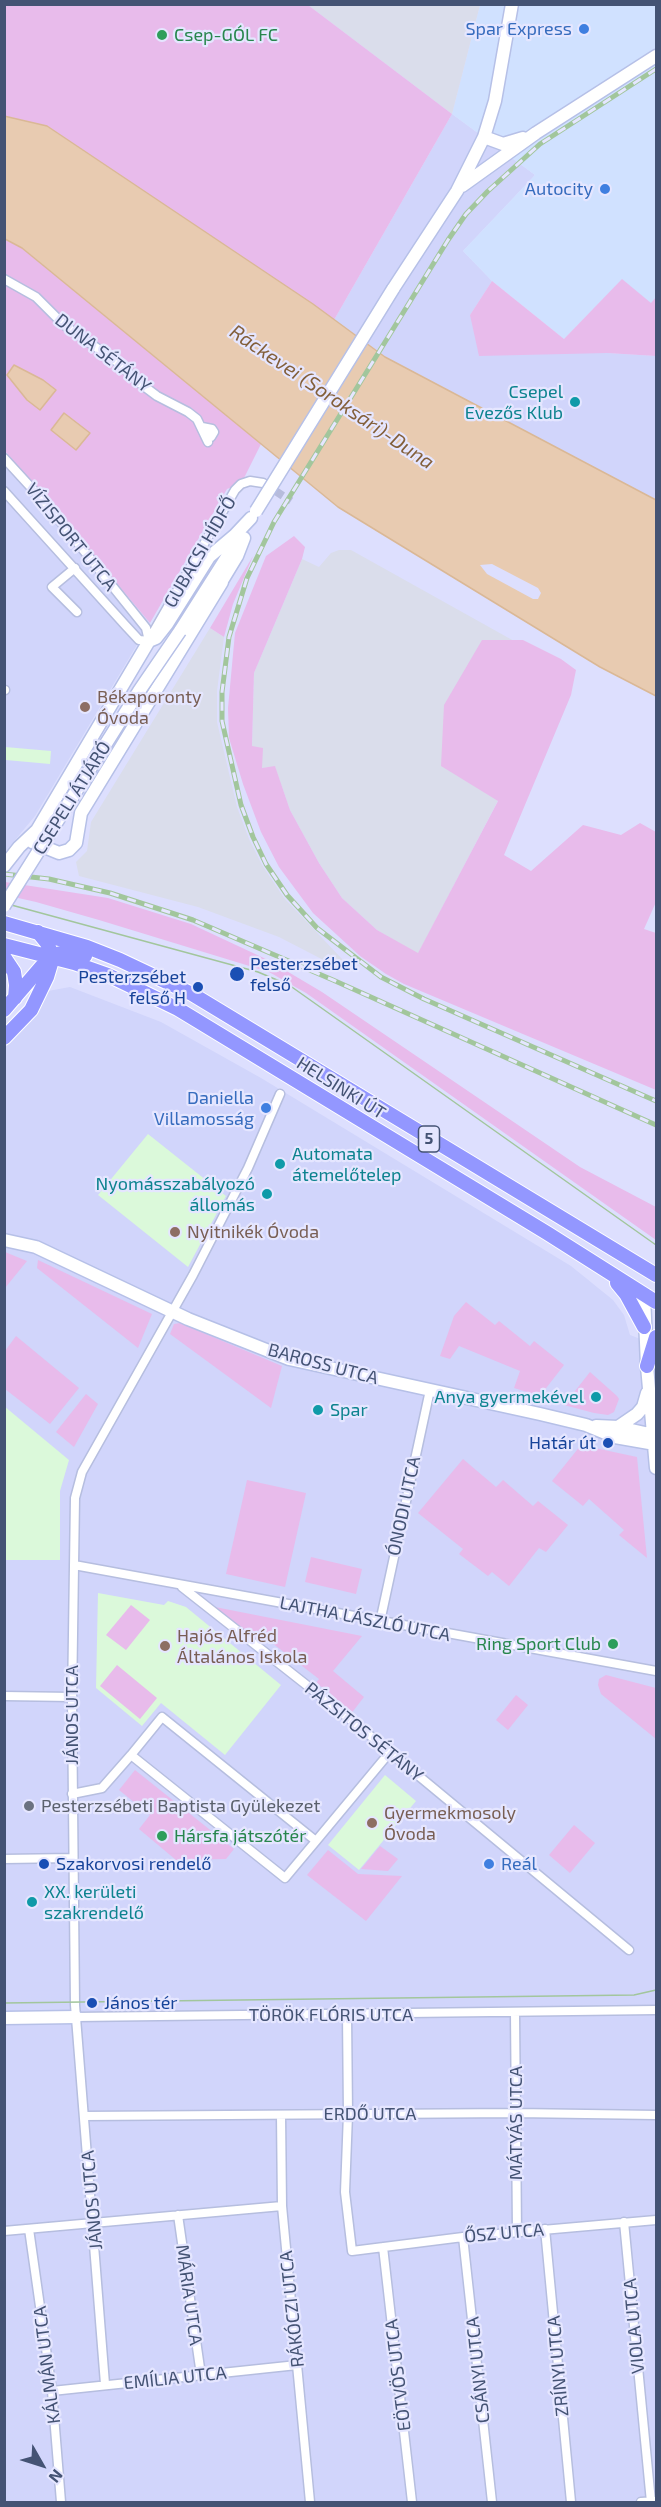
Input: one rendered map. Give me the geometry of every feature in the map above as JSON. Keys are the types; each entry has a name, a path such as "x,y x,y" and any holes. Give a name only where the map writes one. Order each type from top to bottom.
{"main road":[{"path":"4,866 37,830 149,641 156,638 167,624 209,557 235,535 254,514 456,191 484,137 499,81 512,4"},
{"path":"456,191 536,133 657,56"},
{"path":"484,137 503,144 536,133"},
{"name":"CSEPELI ÁTJÁRÓ","path":"180,631 222,582 237,556 254,514"},
{"name":"CSEPELI ÁTJÁRÓ","path":"4,906 254,514"},
{"path":"28,840 59,853 69,850 76,843 81,813 222,582"},
{"name":"HELSINKI ÚT","path":"7,922 87,947 192,994 625,1257"},
{"path":"4,1038 16,1029 31,1010 47,977 53,957 48,943 38,932"},
{"name":"HELSINKI ÚT","path":"4,945 74,963 108,975 187,1014 605,1270 650,1292"},
{"path":"4,1010 53,957 69,951 117,968 166,981"},
{"path":"4,957 14,972 15,998"},
{"path":"47,977 58,967 74,963"},
{"name":"BAROSS UTCA","path":"4,1240 36,1247 172,1312 289,1359 586,1425 618,1427 655,1439"},
{"path":"625,1257 650,1292 644,1328 657,1468"},
{"name":"5","path":"625,1257 657,1275"},
{"path":"605,1270 626,1294 644,1328"},
{"name":"5","path":"650,1292 657,1302"},
{"path":"647,1366 657,1337"},
{"path":"618,1427 643,1407 649,1387"},
{"name":"BAROSS UTCA","path":"586,1425 615,1437 655,1439"},
{"name":"TÖRÖK FLÓRIS UTCA","path":"4,2018 76,2017"}],"street":[{"name":"DUNA SÉTÁNY","path":"4,279 36,297 64,325 117,362 157,396 188,412 197,419 205,435"},
{"name":"VÍZISPORT UTCA","path":"4,458 48,506 146,628 149,641 139,640 4,491"},
{"name":"GUBACSI HÍDFŐ","path":"149,641 235,490 241,484 250,481 262,483"},
{"name":"VÍZISPORT UTCA","path":"75,568 52,587 77,612"},
{"path":"126,626 137,617"},
{"name":"JÁNOS UTCA","path":"105,2384 76,2017 72,1858 75,1498 82,1472 172,1312 248,1168 280,1094"},
{"name":"ÓNODI UTCA","path":"380,1622 430,1390"},
{"name":"LAJTHA LÁSZLÓ UTCA","path":"74,1565 657,1671"},
{"name":"PÁZSITOS SÉTÁNY","path":"180,1585 356,1724 629,1950"},
{"path":"4,1696 72,1697"},
{"path":"72,1794 102,1788 162,1717 316,1841"},
{"path":"131,1755 285,1878 390,1752"},
{"path":"4,1859 72,1858"},
{"name":"TÖRÖK FLÓRIS UTCA","path":"76,2017 657,2010"},
{"name":"MÁTYÁS UTCA","path":"515,2013 516,2232"},
{"path":"347,2015 348,2114"},
{"name":"ERDŐ UTCA","path":"84,2116 516,2113 657,2115"},
{"name":"ŐSZ UTCA","path":"348,2114 345,2192 352,2251 463,2237 657,2220"},
{"name":"RÁKÓCZI UTCA","path":"281,2115 282,2206 310,2502"},
{"path":"4,2231 282,2206"},
{"name":"MÁRIA UTCA","path":"178,2216 201,2375"},
{"name":"VIOLA UTCA","path":"624,2222 649,2502"},
{"name":"KÁLMÁN UTCA","path":"29,2229 52,2391 61,2502"},
{"name":"ZRÍNYI UTCA","path":"545,2229 571,2502"},
{"name":"CSÁNYI UTCA","path":"463,2237 492,2502"},
{"name":"EÖTVÖS UTCA","path":"383,2247 412,2502"},
{"name":"EMÍLIA UTCA","path":"52,2391 297,2365"}],"shaded area":[{"path":"4,5 308,5 452,114 334,320 47,126 5,116"},
{"path":"308,5 480,5 452,114"},
{"path":"480,5 656,5 656,297 651,304 622,280 564,339 492,281 463,251 535,175 452,114"},
{"path":"452,114 535,175 463,251 492,281 470,315 607,353 656,356 656,500 385,357 334,320"},
{"path":"4,239 22,248 261,444 241,484 227,489 150,623 5,451"},
{"path":"622,279 651,303 656,297 656,356 607,353 479,356 470,315 492,281 564,339"},
{"path":"5,451 150,623 35,816 5,852"},
{"path":"294,536 305,547 254,673 252,746 263,748 262,768 275,766 290,810 319,863 342,898 377,930 418,953 498,801 441,766 444,705 482,640 523,640 561,659 576,670 571,695 504,855 531,871 583,825 621,835 640,823 656,832 656,902 644,929 656,933 656,1090 404,984 386,974 360,956 313,913 279,867 261,832 243,784 229,738 228,708 235,633 266,556"},
{"path":"351,550 566,670 418,954 377,930 342,898 319,863 290,810 275,767 262,768 252,746 254,673 302,559 319,567 331,553"},
{"path":"253,556 233,604 224,637 210,628"},
{"path":"210,628 224,637 217,691 217,722 237,807 262,865 284,898 343,960 337,967 279,937 198,907 79,876 76,862 87,851 91,822"},
{"path":"5,747 51,751 50,764 6,760 5,774"},
{"path":"5,882 108,898 191,924 268,960 322,992 580,1167 656,1207 656,1240 306,993 269,972 99,920 5,895"},
{"path":"70,987 161,1022 261,1078 571,1266 613,1300 624,1315 630,1335 656,1345 656,2502 5,2502 4,1034 30,1005 48,991"},
{"name":"Nyitnikék Óvoda","path":"148,1134 226,1196 188,1267 98,1195"},
{"path":"5,1252 27,1261 5,1288"},
{"path":"38,1260 152,1314 138,1348 37,1268"},
{"path":"466,1302 495,1325 499,1321 530,1346 534,1341 564,1365 540,1396 514,1388 520,1371 459,1346 450,1359 440,1356 454,1316"},
{"path":"180,1323 282,1366 271,1408 170,1334 174,1324"},
{"path":"16,1336 79,1388 50,1424 5,1389 5,1351"},
{"path":"590,1372 619,1399 614,1412 608,1415 564,1405"},
{"path":"86,1394 98,1404 74,1447 56,1432"},
{"path":"4,1406 69,1460 60,1491 60,1560 5,1560"},
{"path":"581,1445 637,1457 647,1558 619,1535 624,1530 589,1499 583,1506 552,1481"},
{"path":"463,1459 496,1487 503,1480 533,1506 538,1501 568,1525 546,1552 539,1548 509,1586 492,1572 488,1576 459,1554 463,1549 418,1513"},
{"path":"247,1480 306,1493 285,1587 226,1574"},
{"path":"311,1557 362,1569 356,1594 305,1582"},
{"name":"Hajós Alfréd Általános Iskola","path":"98,1593 164,1605 168,1601 186,1607 281,1685 225,1755 161,1703 142,1726 96,1688"},
{"path":"131,1605 150,1620 126,1650 106,1635"},
{"path":"215,1607 362,1636 333,1671 364,1697 350,1715 329,1698 331,1694 316,1683 319,1679 263,1636 258,1640"},
{"path":"117,1665 157,1698 140,1719 100,1686"},
{"path":"606,1675 656,1688 656,1739 601,1694 599,1679"},
{"path":"516,1695 528,1705 508,1730 496,1720"},
{"path":"135,1770 234,1849 226,1859 176,1860 139,1829 150,1815 119,1790"},
{"name":"Gyermekmosoly Óvoda","path":"385,1775 416,1801 359,1870 328,1845"},
{"path":"574,1825 595,1843 570,1873 549,1855"},
{"path":"380,1846 398,1859 388,1871 361,1869"},
{"path":"328,1850 358,1874 402,1876 366,1921 307,1875"}],"water":[{"name":"Ráckevei (Soroksári)-Duna","path":"4,116 47,126 313,304 385,357 656,500 656,696 600,667 338,507 22,248 5,239"},
{"path":"14,365 43,380 56,390 40,410 27,400 7,375"},
{"path":"64,413 90,433 76,450 51,430"}],"pier":[{"path":"492,564 538,588 541,593 538,599 533,599 487,574 480,565"}],"tunnel":[{"path":"266,485 291,501"}],"tram line":[{"path":"4,903 258,972 289,985 656,1245"},
{"path":"4,2003 634,1995 656,1990"}],"railway":[{"path":"656,69 540,144 466,214 274,522 247,578 229,637 222,692 222,721 241,805 253,837 266,864 287,895 317,928 381,977 424,999 656,1101"},
{"path":"4,874 49,879 110,893 193,920 333,980 656,1125"}],"place":[{"name":"Spar Express","path":"584,29"},
{"name":"Csep-GÓL FC","path":"162,35"},
{"name":"Autocity","path":"605,189"},
{"name":"Csepel Evezős Klub","path":"575,402"},
{"name":"Békaporonty Óvoda","path":"85,707"},
{"name":"Pesterzsébet felső","path":"237,974"},
{"name":"Pesterzsébet felső H","path":"198,987"},
{"name":"Daniella Villamosság","path":"266,1108"},
{"name":"Automata átemelőtelep","path":"280,1164"},
{"name":"Nyomásszabályozó állomás","path":"267,1194"},
{"name":"Nyitnikék Óvoda","path":"175,1232"},
{"name":"Anya gyermekével","path":"596,1397"},
{"name":"Spar","path":"318,1410"},
{"name":"Határ út","path":"608,1443"},
{"name":"Ring Sport Club","path":"613,1644"},
{"name":"Hajós Alfréd Általános Iskola","path":"165,1646"},
{"name":"Pesterzsébeti Baptista Gyülekezet","path":"29,1806"},
{"name":"Gyermekmosoly Óvoda","path":"372,1823"},
{"name":"Hársfa játszótér","path":"162,1836"},
{"name":"Szakorvosi rendelő","path":"44,1864"},
{"name":"Reál","path":"489,1864"},
{"name":"XX. kerületi szakrendelő","path":"32,1902"},
{"name":"János tér","path":"92,2003"}]}
